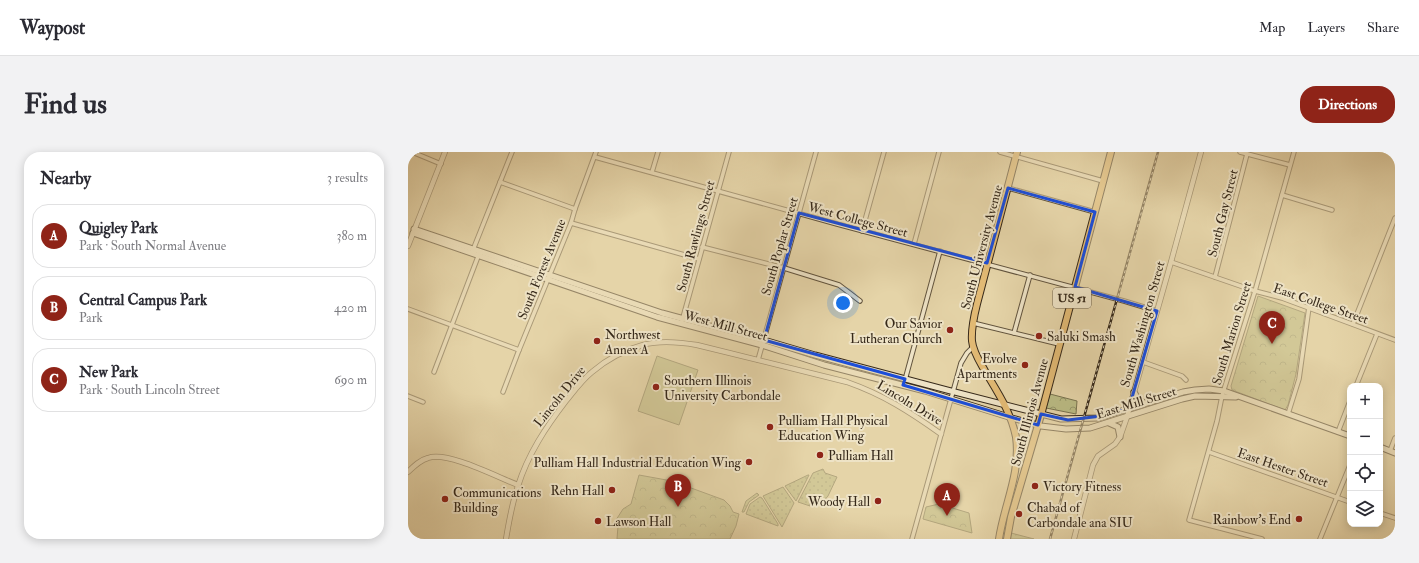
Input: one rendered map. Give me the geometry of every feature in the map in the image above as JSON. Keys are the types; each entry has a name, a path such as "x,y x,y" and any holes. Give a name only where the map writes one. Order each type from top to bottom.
{"highway":[{"name":"South Illinois Avenue","path":"1007,539 1111,152"},
{"name":"South University Avenue","path":"973,347 973,323 987,263 1017,154"},
{"name":"South Illinois Avenue","path":"973,347 1012,418 1016,441 1017,463 1015,478 999,539"}],"main road":[{"name":"West Mill Street","path":"414,231 682,322 824,365 951,398 1038,425"},
{"name":"West Mill Street","path":"682,322 764,340 952,392 1041,414"},
{"name":"East Mill Street","path":"1041,414 1065,420 1088,419 1110,415 1144,403 1183,392 1209,389 1223,394 1242,397 1347,435"},
{"path":"1134,392 1138,399 1144,403"},
{"name":"East Mill Street","path":"1038,425 1066,429 1090,428 1182,399 1195,396 1223,394"},
{"path":"1109,423 1118,428 1120,437"}],"street":[{"path":"412,152 441,164"},
{"path":"408,246 445,152"},
{"path":"473,251 512,152"},
{"name":"South Forest Avenue","path":"503,392 571,223 596,152"},
{"path":"652,172 658,152"},
{"name":"South Rawlings Street","path":"682,322 729,152"},
{"name":"South Poplar Street","path":"758,360 816,152"},
{"path":"862,231 884,152"},
{"path":"914,244 939,152"},
{"path":"1000,152 1017,154 1103,181"},
{"name":"South Washington Street","path":"1074,539 1093,465 1098,456 1115,444 1120,437 1127,417 1201,152"},
{"path":"1240,152 1290,165"},
{"name":"South Marion Street","path":"1262,539 1189,520 1217,421 1223,394 1255,291 1294,152"},
{"name":"South Gay Street","path":"1215,277 1247,154"},
{"name":"West College Street","path":"594,157 862,231 1075,287 1157,311"},
{"path":"500,182 575,209"},
{"path":"1008,188 1095,212"},
{"path":"1282,195 1332,210"},
{"path":"1353,324 1394,226 1395,218"},
{"path":"571,223 699,258"},
{"path":"702,247 784,268 839,285 860,301"},
{"path":"903,385 940,251"},
{"path":"434,372 479,253"},
{"name":"East College Street","path":"1171,262 1255,291 1309,307 1395,340"},
{"path":"1014,333 1030,275"},
{"path":"1288,414 1299,379 1309,307"},
{"path":"408,309 519,350"},
{"path":"973,323 1060,344"},
{"path":"1357,383 1377,334"},
{"name":"Lincoln Drive","path":"506,539 518,485 536,444 558,411 579,385 592,372 622,352 644,344 681,342 847,382 889,400 941,434"},
{"path":"912,539 961,363 973,347"},
{"path":"1143,362 1182,376 1186,380"},
{"path":"408,396 423,402"},
{"path":"1338,432 1347,409"},
{"path":"1392,452 1395,438"},
{"name":"East Hester Street","path":"1208,452 1347,501"},
{"path":"408,472 421,461 428,458 439,457 455,460 518,485"},
{"path":"1320,539 1347,473"},
{"path":"1383,514 1395,518"}],"highlighted area":[{"path":"1008,188 1095,212 1075,287 1157,311 1129,408 1110,415 1068,420 1041,414 1038,425 903,385 905,379 764,340 799,213 987,263"}],"green space":[{"path":"1258,296 1305,313 1296,374 1288,405 1285,410 1232,390 1231,386"},
{"path":"657,356 698,370 679,425 638,411"},
{"path":"1050,394 1077,401 1076,414 1046,408"},
{"path":"823,469 825,473 837,477 828,496 822,503 819,503 818,501 809,504 810,506 798,502 813,473"},
{"path":"639,475 672,481 724,500 733,512 739,514 736,526 730,539 617,539 618,526 616,520 623,509 631,504"},
{"path":"809,475 796,501 785,486"},
{"path":"783,487 794,503 782,527 763,496"},
{"path":"757,493 759,495 749,502 744,512 742,512 746,501"},
{"path":"760,497 778,526 746,514 750,504"},
{"path":"939,504 969,513 972,533 923,519 926,507"},
{"path":"1011,533 1034,539 1010,539"}],"railway":[{"path":"1050,539 1158,152"}],"place":[{"name":"Our Savior Lutheran Church","path":"950,330"},
{"name":"Saluki Smash","path":"1039,336"},
{"name":"Northwest Annex A","path":"597,341"},
{"name":"New Park","path":"1272,344"},
{"name":"Evolve Apartments","path":"1025,365"},
{"name":"Southern Illinois University Carbondale","path":"656,387"},
{"name":"Pulliam Hall Physical Education Wing","path":"770,427"},
{"name":"Pulliam Hall","path":"820,455"},
{"name":"Pulliam Hall Industrial Education Wing","path":"749,462"},
{"name":"Victory Fitness","path":"1035,486"},
{"name":"Rehn Hall","path":"612,490"},
{"name":"Communications Building","path":"445,499"},
{"name":"Woody Hall","path":"878,501"},
{"name":"Central Campus Park","path":"678,507"},
{"name":"Chabad of Carbondale ana SIU","path":"1019,514"},
{"name":"Quigley Park","path":"947,516"},
{"name":"Rainbow's End","path":"1299,519"},
{"name":"Lawson Hall","path":"598,521"}]}
